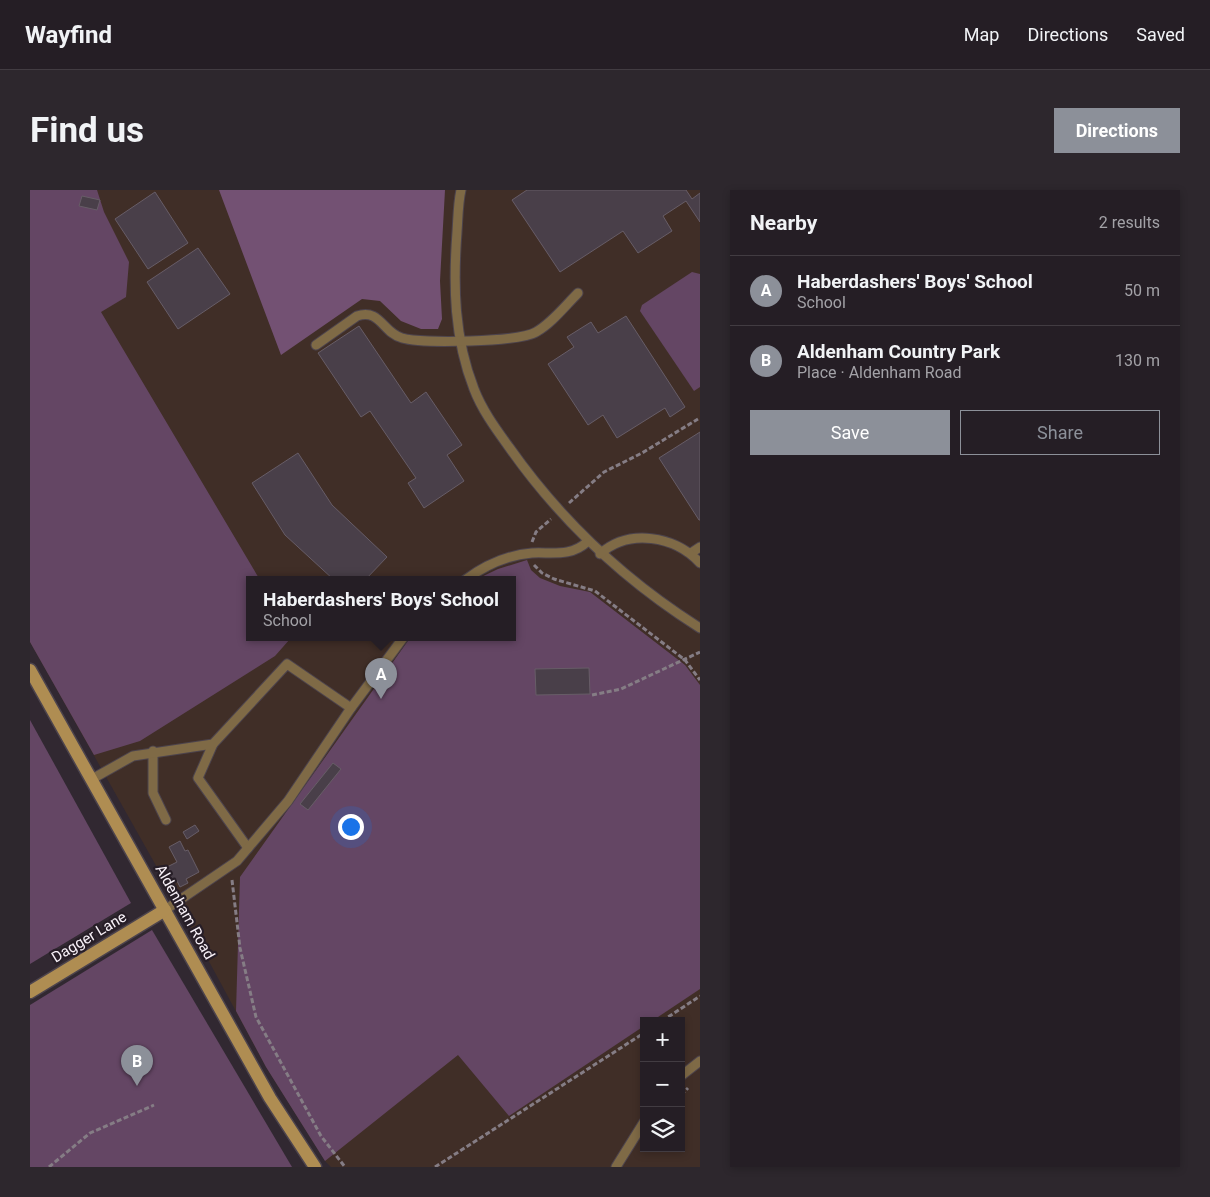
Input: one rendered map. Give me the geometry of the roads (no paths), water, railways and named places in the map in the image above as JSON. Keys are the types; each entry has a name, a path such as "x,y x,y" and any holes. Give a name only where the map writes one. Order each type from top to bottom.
{"street":[{"name":"Aldenham Road","path":"30,670 270,1098 315,1167"},
{"name":"Dagger Lane","path":"30,992 165,910"}],"lane":[{"path":"461,190 454,287 459,341 474,389 487,415 528,475 587,542 639,586 700,628"},
{"path":"316,345 357,316 364,314 377,317 392,333 401,338 459,341 524,337 535,333 578,293"},
{"path":"600,554 612,544 639,538 668,542 691,553 700,563"},
{"path":"472,576 493,563 512,557 531,553 569,552 582,547 587,542"},
{"path":"691,553 700,548"},
{"path":"165,910 230,866 248,848 288,801 351,708 401,641"},
{"path":"248,848 198,778 213,744 287,664 351,708"},
{"path":"92,779 133,756 213,744"},
{"path":"153,752 153,793 166,820"},
{"path":"685,1073 700,1061"},
{"path":"616,1167 640,1128"}],"place":[{"name":"Haberdashers' Boys' School","path":"381,699"},
{"name":"Aldenham Country Park","path":"137,1086"}]}
